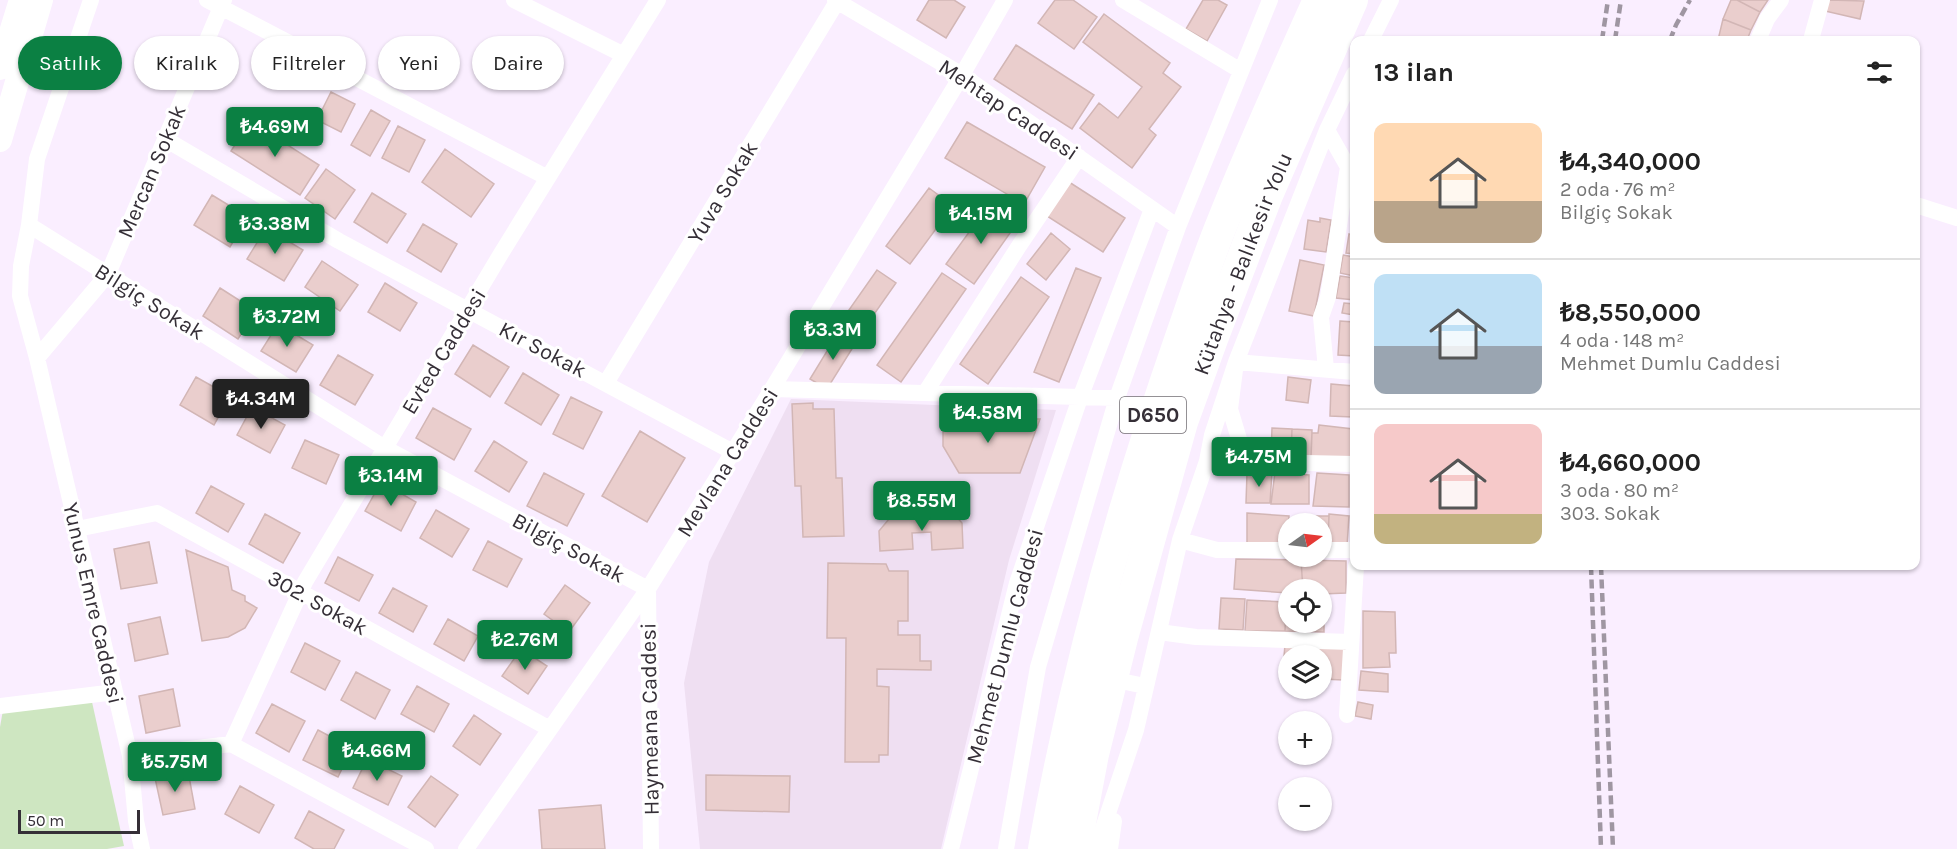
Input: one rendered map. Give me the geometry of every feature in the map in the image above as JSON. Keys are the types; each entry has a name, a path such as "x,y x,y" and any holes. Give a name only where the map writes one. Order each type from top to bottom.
{"highway":[{"name":"Kütahya - Balıkesir Yolu","path":"1044,849 1074,697 1153,418 1222,222 1319,0"},
{"name":"Kütahya - Balıkesir Yolu","path":"1075,849 1093,754 1111,679 1182,422 1267,195 1352,0"}],"main road":[{"path":"0,68 21,0"},
{"path":"0,140 40,0"}],"street":[{"name":"Yunus Emre Caddesi","path":"91,0 38,159 21,266 20,296 37,358 130,756 136,821 142,849"},
{"path":"514,0 624,55"},
{"name":"Evted Caddesi","path":"231,744 300,593 468,309 658,0"},
{"name":"Mehtap Caddesi","path":"837,0 962,75 1178,227"},
{"name":"Yuva Sokak","path":"606,383 837,0"},
{"name":"Mevlana Caddesi","path":"466,849 648,589 734,452 1005,0"},
{"path":"1123,0 1241,71"},
{"path":"1006,849 1038,667 1117,398 1178,227 1270,0"},
{"path":"1373,36 1391,0"},
{"path":"1760,36 1767,19 1781,0"},
{"path":"1812,36 1822,0"},
{"path":"218,2 548,178"},
{"name":"Mercan Sokak","path":"37,358 108,274 165,139 218,2"},
{"path":"1096,849 1136,730 1180,540 1207,461 1212,435 1236,362 1327,130 1350,82"},
{"path":"1326,369 1322,317 1328,297 1348,167 1327,130"},
{"name":"Kır Sokak","path":"165,139 339,241 734,452"},
{"path":"925,393 1018,246 1080,157"},
{"path":"1920,207 1957,218"},
{"name":"Mehmet Dumlu Caddesi","path":"951,849 1017,583 1080,398 1152,208"},
{"name":"Bilgiç Sokak","path":"29,225 385,448 648,589"},
{"path":"1236,362 1350,372"},
{"path":"1236,362 1230,409 1246,462"},
{"path":"772,389 1117,398"},
{"path":"1207,461 1350,464"},
{"name":"302. Sokak","path":"77,529 157,513 550,729"},
{"path":"1180,540 1217,550 1278,550"},
{"path":"1332,550 1350,550"},
{"path":"1347,716 1356,570"},
{"name":"Haymeana Caddesi","path":"648,589 651,849"},
{"path":"1159,632 1196,637 1351,642"},
{"path":"1111,679 1145,686"},
{"path":"0,706 115,692"},
{"path":"130,756 231,744 426,849"},
{"path":"1110,849 1122,773"}],"shaded area":[{"path":"791,399 1056,410 1009,560 941,849 700,849 684,683 709,562"}],"green space":[{"path":"92,702 124,846 107,849 0,849 0,727 3,710"}],"building":[{"path":"929,0 954,0 965,7 946,38 917,20"},
{"path":"1055,0 1073,0 1097,17 1074,49 1038,23"},
{"path":"1203,0 1218,0 1227,5 1207,41 1186,29"},
{"path":"1731,0 1737,0 1760,12 1751,30 1723,19"},
{"path":"1737,0 1768,0 1760,12"},
{"path":"1829,0 1864,1 1860,19 1825,11"},
{"path":"1104,14 1170,63 1163,73 1181,87 1149,129 1156,135 1132,168 1080,128 1099,103 1118,118 1142,87 1083,42"},
{"path":"1723,19 1751,30 1749,36 1719,36"},
{"path":"1016,45 1094,95 1072,129 994,79"},
{"path":"331,92 355,104 341,132 317,120"},
{"path":"371,110 390,121 370,156 351,145"},
{"path":"250,121 319,165 300,195 231,151"},
{"path":"967,122 1045,167 1024,204 945,158"},
{"path":"398,126 425,140 409,172 382,158"},
{"path":"445,149 494,184 471,217 422,182"},
{"path":"326,169 355,190 335,219 305,198"},
{"path":"1069,182 1125,218 1103,252 1047,216"},
{"path":"929,188 953,206 910,264 886,246"},
{"path":"372,193 406,214 387,243 354,222"},
{"path":"212,195 248,217 230,247 194,225"},
{"path":"988,206 1015,226 974,284 946,264"},
{"path":"1320,218 1331,220 1326,252 1304,249 1308,220 1320,222"},
{"path":"423,224 457,244 441,272 407,251"},
{"path":"266,228 303,250 284,281 247,259"},
{"path":"1051,233 1070,249 1046,280 1027,264"},
{"path":"1349,234 1350,254 1346,253"},
{"path":"1343,255 1350,256 1350,275 1340,273"},
{"path":"1300,260 1324,265 1314,316 1289,311"},
{"path":"322,261 358,285 340,311 305,287"},
{"path":"1076,268 1101,278 1059,382 1034,372"},
{"path":"877,270 896,283 863,330 844,317"},
{"path":"942,273 966,289 901,382 877,365"},
{"path":"1340,276 1350,277 1350,300 1336,298"},
{"path":"1021,277 1049,297 988,384 960,364"},
{"path":"385,283 417,303 400,331 368,312"},
{"path":"220,288 256,311 238,339 203,316"},
{"path":"1344,303 1350,304 1350,314 1342,313"},
{"path":"1340,321 1350,322 1350,356 1338,355"},
{"path":"278,324 313,345 296,372 261,351"},
{"path":"838,333 855,344 827,389 810,379"},
{"path":"473,345 509,367 490,397 455,374"},
{"path":"338,355 373,375 355,405 320,385"},
{"path":"523,373 559,395 541,425 505,403"},
{"path":"196,377 230,396 214,425 180,405"},
{"path":"1288,377 1311,380 1308,403 1286,400"},
{"path":"1331,384 1350,386 1350,417 1330,416"},
{"path":"571,397 602,412 583,449 553,434"},
{"path":"813,403 813,409 834,409 836,478 842,478 844,536 803,537 801,486 795,486 792,404"},
{"path":"252,407 285,425 270,453 237,435"},
{"path":"433,408 471,429 454,460 416,438"},
{"path":"943,418 1040,419 1020,473 959,473 943,446"},
{"path":"1319,425 1350,429 1350,460 1311,457 1312,433 1318,433"},
{"path":"1272,428 1292,429 1291,455 1271,455"},
{"path":"1292,429 1312,430 1311,457 1291,455"},
{"path":"640,431 685,458 647,522 602,496"},
{"path":"305,440 339,455 326,484 292,468"},
{"path":"494,441 527,462 509,492 475,471"},
{"path":"1272,472 1270,503 1246,503 1247,473"},
{"path":"1275,472 1309,475 1309,504 1271,504"},
{"path":"544,473 584,494 567,526 527,506"},
{"path":"1317,473 1349,475 1349,507 1313,506"},
{"path":"381,482 416,502 401,531 365,511"},
{"path":"211,486 244,504 228,532 196,513"},
{"path":"436,510 469,529 452,557 420,538"},
{"path":"953,513 962,523 963,548 932,550 931,532 912,533 913,549 880,551 879,531 889,519"},
{"path":"1247,513 1278,515 1278,544 1247,543"},
{"path":"265,514 300,533 283,563 249,544"},
{"path":"1332,514 1349,516 1347,546 1332,544"},
{"path":"488,541 522,559 507,587 473,570"},
{"path":"149,542 157,583 121,589 114,549"},
{"path":"186,550 228,567 232,590 245,596 245,601 257,608 245,628 228,637 202,641"},
{"path":"338,557 373,575 359,601 325,583"},
{"path":"1236,559 1278,560 1278,567 1301,567 1302,579 1278,579 1278,592 1234,589"},
{"path":"1332,561 1346,561 1346,593 1332,594 1332,579 1302,579 1301,567 1332,567"},
{"path":"828,563 886,564 889,571 908,571 908,621 898,621 898,635 920,635 920,661 931,661 931,670 877,669 877,686 889,687 888,755 879,755 879,762 845,762 846,638 827,638"},
{"path":"565,585 590,603 569,632 544,614"},
{"path":"393,588 427,606 413,632 379,613"},
{"path":"1221,598 1245,599 1243,630 1219,629"},
{"path":"1247,600 1278,602 1278,631 1245,631"},
{"path":"1363,611 1395,612 1396,653 1389,653 1390,667 1363,668"},
{"path":"160,617 168,654 135,661 128,624"},
{"path":"448,619 478,636 464,661 434,644"},
{"path":"305,643 340,661 325,690 291,672"},
{"path":"1332,647 1345,648 1343,680 1332,679"},
{"path":"521,649 547,666 528,694 502,676"},
{"path":"1361,671 1388,674 1388,692 1359,690"},
{"path":"356,672 390,690 375,719 341,700"},
{"path":"417,686 449,704 434,732 401,714"},
{"path":"173,689 180,726 146,733 139,696"},
{"path":"1358,702 1373,705 1371,719 1355,716"},
{"path":"272,704 305,721 289,752 256,733"},
{"path":"474,715 501,734 480,765 453,746"},
{"path":"318,730 352,748 338,777 303,760"},
{"path":"367,759 402,776 388,805 353,788"},
{"path":"188,771 195,809 163,815 155,778"},
{"path":"706,775 790,776 789,812 706,810"},
{"path":"431,776 458,795 435,827 408,807"},
{"path":"240,786 274,805 259,833 225,814"},
{"path":"601,805 605,849 542,849 539,810"},
{"path":"309,811 344,830 334,849 314,849 295,838"}],"railway":[{"path":"1603,36 1608,0"},
{"path":"1616,36 1621,0"},
{"path":"1672,36 1690,0"},
{"path":"1591,570 1601,849"},
{"path":"1601,570 1613,849"}]}
